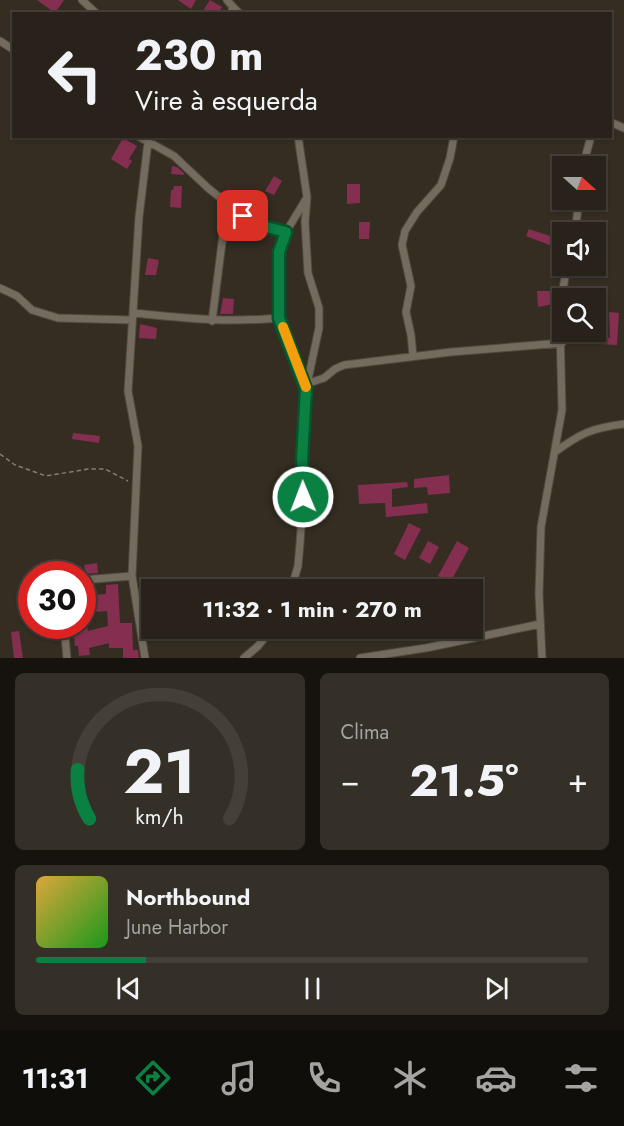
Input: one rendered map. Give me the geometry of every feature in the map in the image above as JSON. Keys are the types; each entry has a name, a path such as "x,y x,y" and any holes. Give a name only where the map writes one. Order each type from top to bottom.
{"street":[{"path":"82,0 95,12"},
{"path":"227,0 232,10"},
{"path":"294,579 300,543 304,485 302,459 308,386 319,328 319,308 308,273 305,222 307,197 298,138"},
{"path":"413,356 406,312 411,286 402,245 405,231 417,212 441,185 454,138"},
{"path":"586,156 590,138"},
{"path":"145,658 132,576 138,446 128,391 139,217 149,139 174,156 227,204 251,221 286,232"},
{"path":"307,197 286,232 279,252 279,318 308,386"},
{"path":"212,321 227,204"},
{"path":"543,658 540,624 541,527 562,410 561,306 566,276"},
{"path":"0,288 17,296 32,310 58,318 133,316 244,322 279,318"},
{"path":"308,386 344,365 413,356 562,344"},
{"path":"555,452 577,436 601,427 624,424"},
{"path":"96,579 132,576"},
{"path":"360,658 426,648 540,624"},
{"path":"65,639 67,658"},
{"path":"244,658 264,639"},
{"path":"426,648 427,658"}],"path":[{"path":"0,454 15,465 46,476 88,469 105,469 125,478 136,489"}],"building":[{"path":"37,0 64,0 54,12"},
{"path":"178,0 196,0 191,9"},
{"path":"210,0 222,7 219,12 202,12"},
{"path":"123,138 137,146 129,159 132,161 127,169 111,159"},
{"path":"172,166 177,167 184,175 171,174"},
{"path":"274,176 282,181 274,195 265,191"},
{"path":"347,184 360,184 360,203 347,204"},
{"path":"174,186 182,186 181,208 170,207 171,190"},
{"path":"359,222 370,222 369,239 359,239"},
{"path":"529,229 552,237 552,246 526,236"},
{"path":"148,258 159,260 156,275 145,275"},
{"path":"537,291 550,291 552,304 538,307"},
{"path":"223,298 234,299 233,314 220,314"},
{"path":"609,312 619,313 617,345 599,344 599,342 606,342 606,338 610,338"},
{"path":"140,324 157,328 156,339 139,338"},
{"path":"73,433 100,436 99,443 72,439"},
{"path":"449,475 450,493 428,495 427,487 414,488 414,479"},
{"path":"407,482 408,487 392,489 392,507 427,503 428,513 386,517 385,503 359,504 358,485"},
{"path":"409,523 421,529 405,560 394,554"},
{"path":"428,541 439,547 430,564 419,558"},
{"path":"457,541 469,548 452,579 443,579 438,576"},
{"path":"118,584 120,623 132,623 133,650 138,650 139,658 123,658 123,648 109,648 109,643 89,648 90,655 79,656 74,639 96,639 96,629 108,626 107,611 96,612 96,595 106,594 106,585"},
{"path":"18,631 23,658 14,658 11,632"}],"slow traffic":[{"path":"283,327 306,387"}],"route":[{"path":"243,216 266,227 286,232 279,252 279,318 306,389 302,459 303,497"}]}
